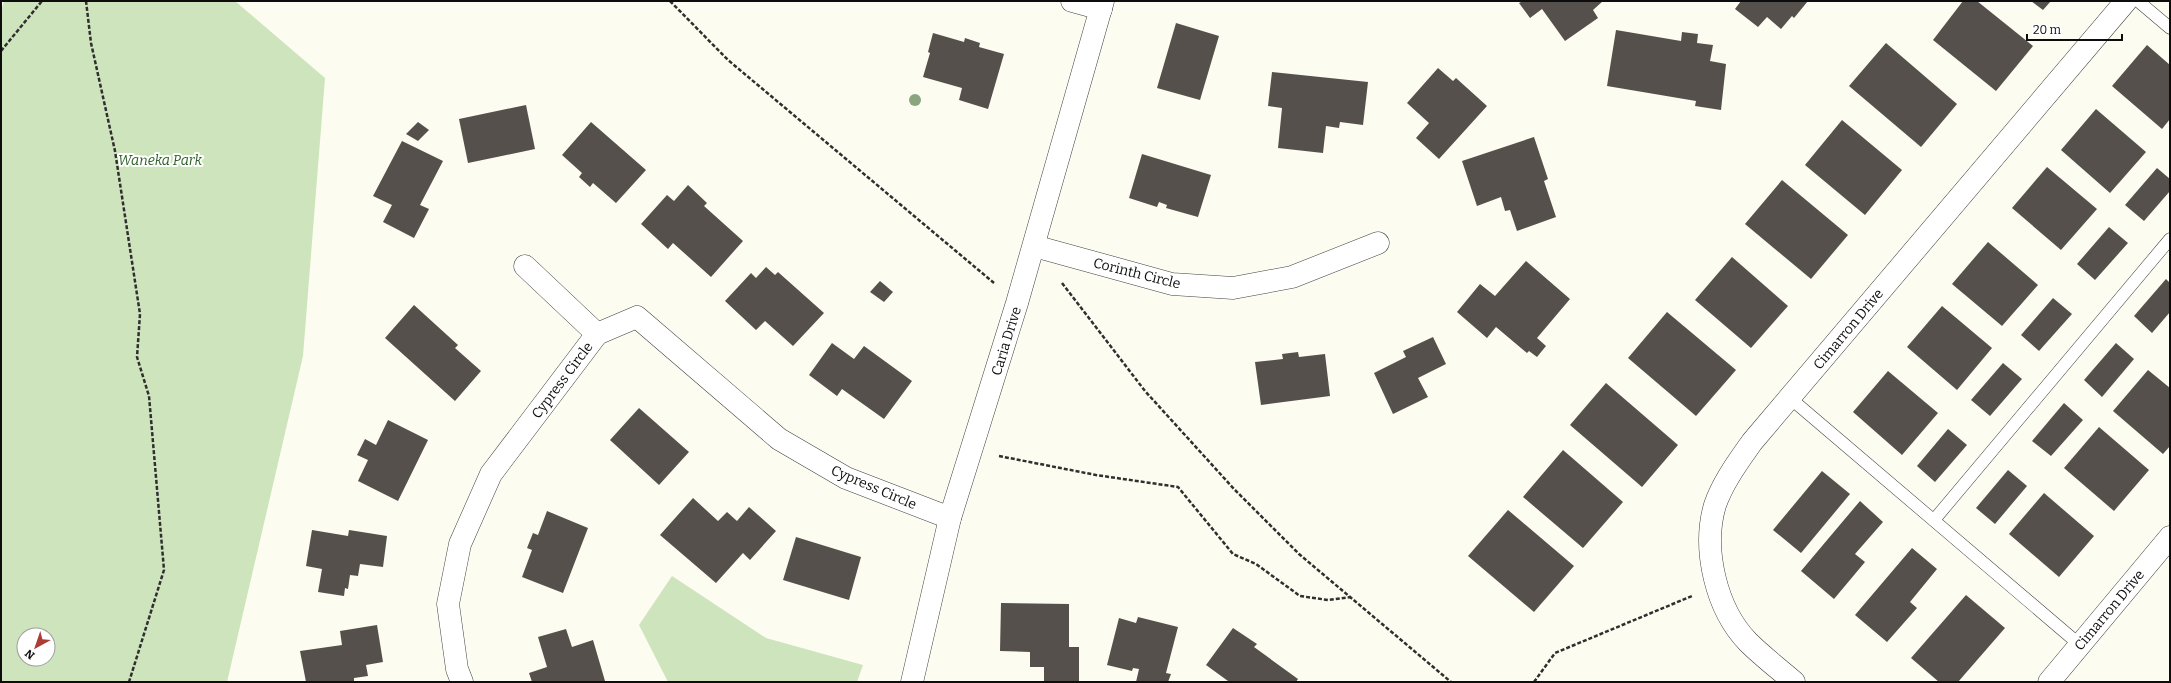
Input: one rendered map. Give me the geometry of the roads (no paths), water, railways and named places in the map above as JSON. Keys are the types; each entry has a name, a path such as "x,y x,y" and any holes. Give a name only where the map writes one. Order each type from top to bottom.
{"street":[{"path":"1072,1 1102,5"},
{"name":"Cimarron Drive","path":"1794,682 1747,641 1726,610 1717,586 1710,542 1715,505 1730,473 1752,442 2126,1"},
{"name":"Caria Drive","path":"912,682 950,518 973,451 1034,246 1102,5"},
{"name":"Corinth Circle","path":"1034,246 1172,284 1233,288 1292,277 1378,244"},
{"path":"525,266 597,334"},
{"name":"Cypress Circle","path":"462,682 457,669 448,604 460,544 491,474 597,334 637,317 779,439 846,478 950,518"},
{"name":"Cimarron Drive","path":"2049,682 2170,537"}],"lane":[{"path":"2138,1 2170,28"},
{"path":"1934,520 2170,239"},
{"path":"1790,398 2080,645"}],"park label":[{"name":"Waneka Park","path":"160,160"}]}
